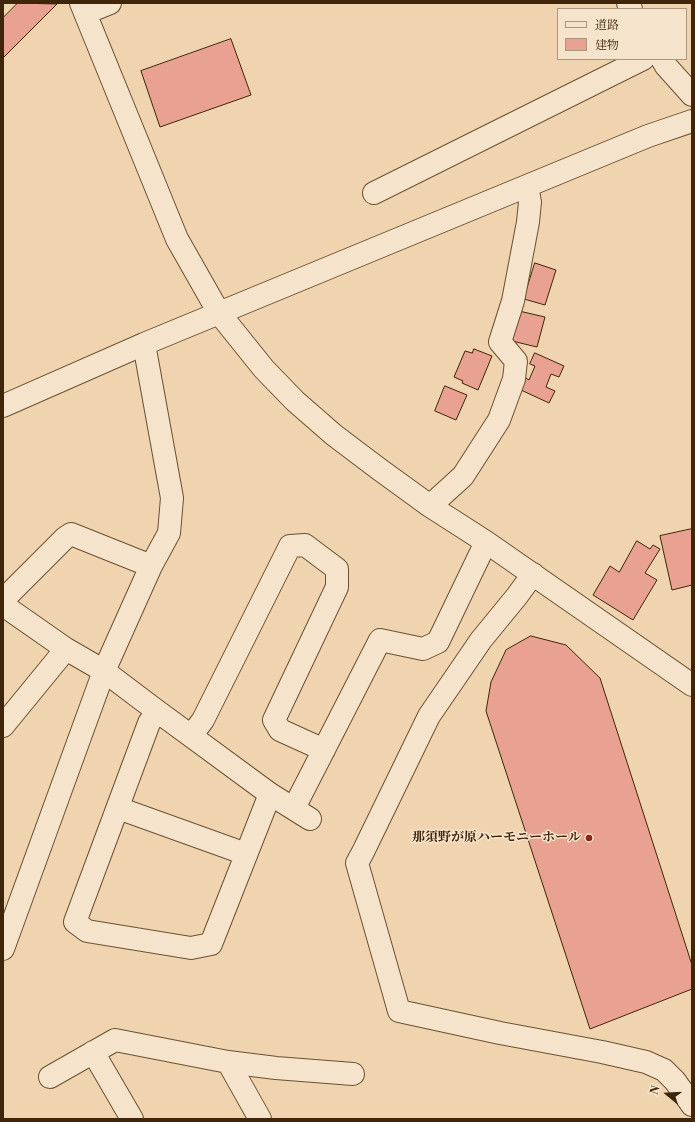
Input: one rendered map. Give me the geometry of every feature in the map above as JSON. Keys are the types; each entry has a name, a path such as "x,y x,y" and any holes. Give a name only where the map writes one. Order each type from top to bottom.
{"street":[{"path":"110,3 83,8 178,239 219,313 264,369 295,401 334,435 430,506 533,574 692,685"},
{"path":"374,193 640,60"},
{"path":"663,60 666,66 692,95"},
{"path":"3,406 144,344 648,136 692,121"},
{"path":"430,506 463,476 499,420 514,379 516,361 500,342 514,301 528,222 530,202 527,186"},
{"path":"3,949 104,671 151,566 169,533 172,498 144,344"},
{"path":"3,600 65,538 71,534 151,566"},
{"path":"3,605 66,649 104,671 270,794 302,814 324,750 380,640 423,649 438,642 486,542"},
{"path":"191,736 203,720 290,546 305,545 337,569 337,587 274,720 280,730 324,750"},
{"path":"533,574 481,640 429,716 357,863 399,1011 646,1062 664,1070 675,1081 692,1105"},
{"path":"3,726 66,649"},
{"path":"157,711 149,723 75,922 87,931 191,948 211,944 270,794"},
{"path":"118,808 246,854"},
{"path":"50,1076 115,1040 228,1062 276,1068 353,1074"},
{"path":"93,1052 132,1119"},
{"path":"228,1062 260,1119"}],"building":[{"path":"18,3 57,4 3,58 3,18"},
{"path":"231,39 251,95 160,127 141,71"},
{"path":"535,263 556,270 545,305 524,299"},
{"path":"519,311 545,317 537,347 512,341"},
{"path":"474,349 492,356 478,390 462,383 463,381 454,377 465,351 472,353"},
{"path":"535,353 564,366 559,377 551,374 546,387 555,391 549,403 521,390 526,378 529,380 535,366 530,364"},
{"path":"445,386 467,395 456,420 435,411"},
{"path":"692,529 692,585 672,590 660,536"},
{"path":"637,541 650,549 653,545 660,549 645,573 657,580 633,620 593,595 610,566 619,572"},
{"name":"那須野が原ハーモニーホール","path":"531,636 566,645 600,678 692,965 692,989 590,1029 486,711 491,682 506,650"}],"place":[{"name":"那須野が原ハーモニーホール","path":"589,838"}]}
